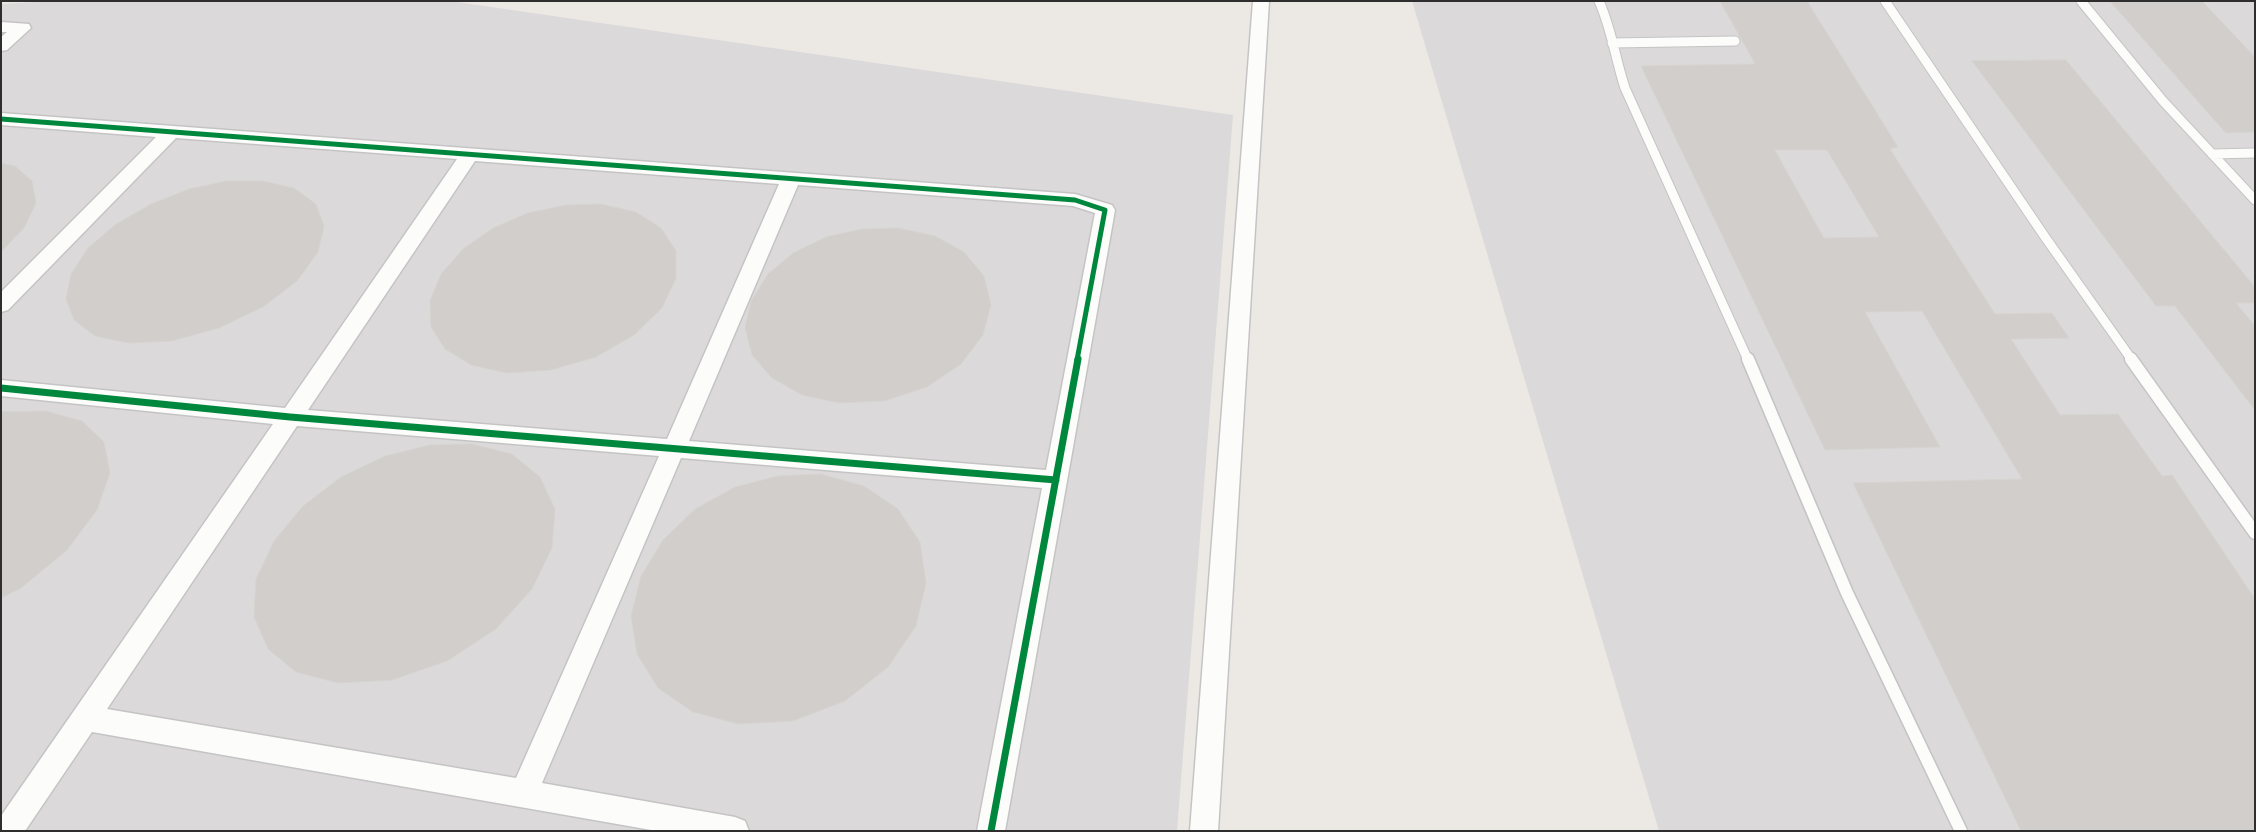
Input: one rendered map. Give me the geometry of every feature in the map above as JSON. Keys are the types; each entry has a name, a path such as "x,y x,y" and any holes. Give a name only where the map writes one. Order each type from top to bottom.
{"street":[{"path":"1204,831 1261,1"},
{"path":"1,27 23,28 1,46"},
{"path":"1,119 1075,200 1105,210 991,831"},
{"path":"1,305 171,132"},
{"path":"8,831 470,154"},
{"path":"524,793 791,178"},
{"path":"1,388 290,417 1056,480"},
{"path":"84,718 735,831"}],"lane":[{"path":"1599,1 1610,25 1614,56 1625,88 1724,303 1847,593 1962,831"},
{"path":"1885,1 2045,237 2255,532"},
{"path":"2081,1 2163,101 2255,200"},
{"path":"1612,42 1735,41"},
{"path":"2212,154 2255,153"}],"shaded area":[{"path":"56,1 450,1 1233,115 1177,831 1,831 1,4"},
{"path":"1412,1 2255,1 2255,831 1659,831"}],"building":[{"path":"1720,1 1807,1 1898,147 1890,149 1995,314 2052,313 2069,338 2011,339 2060,415 2118,414 2162,476 2172,475 2255,599 2255,831 2021,831 1853,483 2022,479 1922,311 1865,312 1940,447 1825,450 1641,66 1755,64","holes":["1775,150 1827,150 1879,237 1824,238"]},
{"path":"2110,1 2202,1 2255,57 2255,132 2226,133"},
{"path":"2066,60 2255,287 2255,303 2236,303 2255,326 2255,410 2175,306 2156,306 1972,61"},
{"path":"1,163 15,166 32,181 36,203 24,228 1,252"},
{"path":"227,181 263,181 294,188 316,204 324,226 318,252 297,281 263,307 219,328 172,341 128,343 95,336 74,320 66,299 71,274 88,248 116,224 151,204 189,189"},
{"path":"601,204 636,212 661,228 676,251 676,278 662,308 634,335 596,357 551,370 507,373 471,365 445,349 431,327 430,301 441,274 463,249 493,228 528,213 566,205"},
{"path":"898,228 935,236 964,252 984,276 991,305 983,335 961,364 927,387 884,401 839,403 802,395 772,378 752,355 745,328 751,301 768,274 793,253 826,237 862,229"},
{"path":"46,411 82,421 104,442 110,473 97,510 67,550 21,588 1,598 1,412"},
{"path":"472,444 512,454 540,477 555,509 552,548 532,589 496,629 447,661 392,680 338,683 296,672 268,649 254,617 256,579 274,541 303,506 341,477 385,456 430,445"},
{"path":"821,474 864,486 898,509 920,542 926,583 916,626 888,667 845,701 793,721 738,724 693,712 658,688 637,654 631,616 641,576 663,540 695,509 735,487 778,476"}],"cycle path":[{"path":"1,119 1075,200 1105,210 991,831"},
{"path":"1,388 290,417 1056,480"}]}
